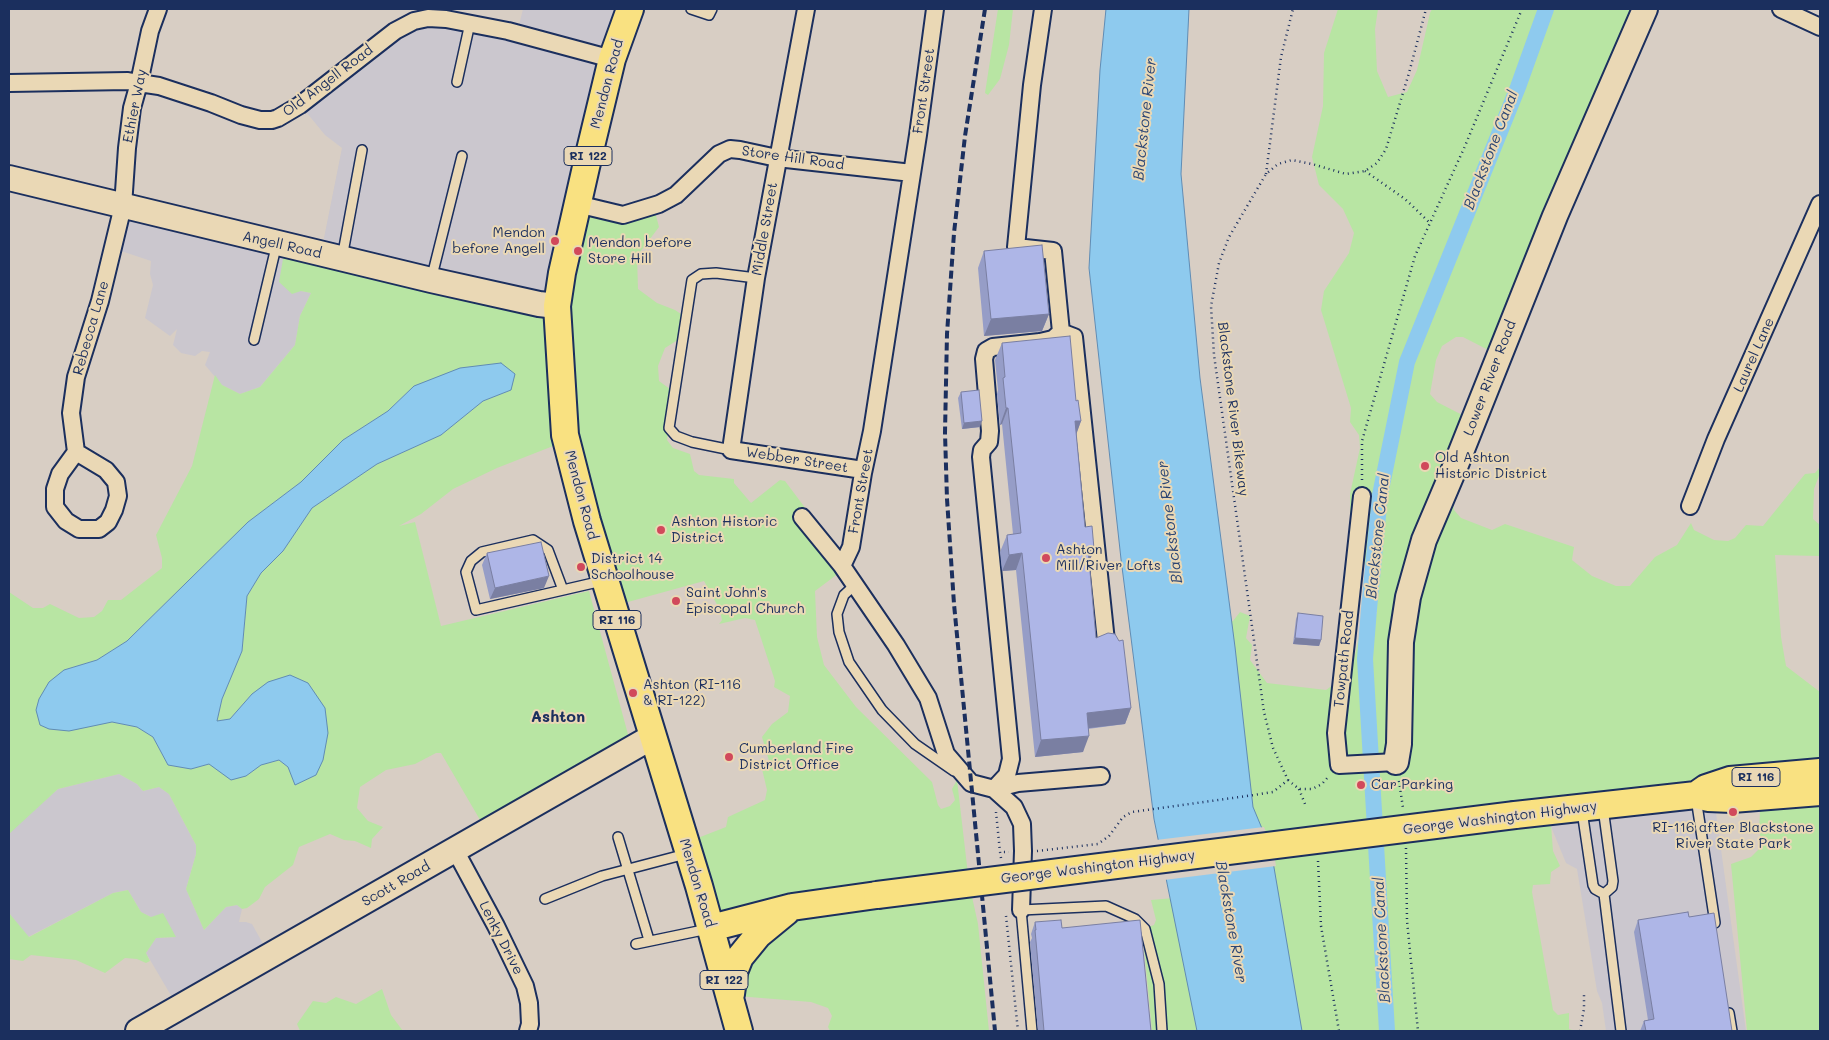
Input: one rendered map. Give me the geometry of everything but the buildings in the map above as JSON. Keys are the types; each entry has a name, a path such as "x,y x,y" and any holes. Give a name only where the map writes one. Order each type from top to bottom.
{"main road":[{"name":"Mendon Road","path":"630,9 612,59 562,273 557,306 565,435 587,521 711,928 735,1021"},
{"name":"George Washington Highway","path":"1696,795 1706,788 1730,780 1820,772"},
{"name":"George Washington Highway","path":"711,928 792,908 877,894 1696,795 1732,800 1820,792"},
{"path":"735,1021 732,980 740,957 758,934 792,908"}],"street":[{"name":"Ethier Way","path":"123,206 132,108 150,31 158,9"},
{"name":"Middle Street","path":"731,450 756,278 806,9"},
{"name":"Front Street","path":"842,566 851,547 863,470 872,431 935,9"},
{"path":"1043,9 1032,85 1016,247 1053,251 1061,332"},
{"name":"Lower River Road","path":"1392,762 1399,734 1401,642 1408,597 1424,540 1555,216 1645,9"},
{"path":"1781,9 1820,27"},
{"name":"Old Angell Road","path":"9,83 139,83 159,86 241,115 260,120 272,120 300,105 395,31 410,15 446,19 508,31 612,59"},
{"name":"Store Hill Road","path":"578,204 623,215 659,204 676,195 719,154 730,149 777,158 912,173"},
{"name":"Angell Road","path":"9,178 431,280 539,304 557,306"},
{"name":"Laurel Lane","path":"1690,506 1716,439 1820,204"},
{"name":"Rebecca Lane","path":"76,452 71,413 76,377 100,301 123,206"},
{"path":"1061,332 1074,337 1106,641"},
{"path":"994,789 1006,775 1011,760 981,457 982,450 989,442 990,431 984,359 986,351 993,347 1040,342 1053,339 1061,332"},
{"name":"Webber Street","path":"731,450 863,470"},
{"path":"76,452 106,470 116,482 118,496 114,510 108,522 99,529 79,529 66,521 55,508 55,490 60,474 76,452"},
{"name":"Towpath Road","path":"1346,765 1336,734 1362,496"},
{"path":"802,517 856,584 928,698 946,754 971,783 994,789 1014,807 1022,824 1021,910"},
{"name":"Scott Road","path":"138,1031 652,736"},
{"path":"1346,765 1392,762"},
{"path":"994,789 1018,783 1101,776"},
{"name":"Lenky Drive","path":"455,850 496,926 524,986 529,1003 530,1024 528,1031"}],"lane":[{"path":"691,9 709,15 712,9"},
{"path":"457,82 470,23"},
{"path":"342,259 362,150"},
{"path":"431,280 462,156"},
{"path":"254,340 276,243"},
{"path":"731,450 692,442 676,436 670,428 671,418 692,280 701,274 716,273 756,278"},
{"path":"563,590 548,550 533,540 482,552 471,561 466,572 476,610 563,590 606,580"},
{"path":"856,584 844,595 837,614 839,632 849,662 882,710 915,744 971,783"},
{"path":"1696,795 1716,933"},
{"path":"1592,807 1613,881 1612,887 1604,894"},
{"path":"1592,807 1593,885 1595,889 1604,894"},
{"path":"618,837 649,940"},
{"path":"545,899 602,876 689,853"},
{"path":"1604,894 1621,1031"},
{"path":"1032,1031 1021,910 1106,906 1135,919 1144,929 1159,984 1162,1031"},
{"path":"636,944 711,928"},
{"path":"1727,1003 1732,1031"}],"path":[{"path":"1266,174 1281,56 1293,9"},
{"path":"1426,9 1386,149 1378,162 1365,171 1405,199 1430,224"},
{"path":"1362,496 1362,441 1415,256 1466,146 1522,9"},
{"name":"Blackstone River Bikeway","path":"1288,780 1273,748 1264,712 1214,355 1210,306 1219,263 1229,238 1266,174 1278,164 1292,160 1346,174 1365,171"},
{"path":"1392,762 1403,809"},
{"path":"1299,789 1312,790 1346,765"},
{"path":"1139,810 1254,796 1273,792 1288,780 1299,789 1305,804"},
{"path":"994,789 1000,852"},
{"path":"1406,844 1407,920 1418,1031"},
{"path":"1318,852 1321,926 1339,1031"},
{"path":"1580,1031 1584,1009 1584,992"}],"shaded area":[{"path":"523,9 630,9 561,310 322,248 342,148 325,135 302,107 414,22 517,33"},
{"path":"127,204 278,238 301,291 311,293 300,316 295,345 260,387 240,394 222,385 205,365 210,352 202,351 195,356 181,353 173,345 177,329 170,336 145,318 153,285 150,274 151,261 115,249"},
{"path":"119,774 137,784 143,791 159,787 169,794 196,845 196,854 186,889 204,930 226,907 237,905 242,909 239,922 252,924 267,951 179,1009 146,953 156,938 176,937 151,917 141,912 128,890 113,893 28,937 9,913 10,831 58,789"},
{"path":"1696,795 1716,813 1746,1031 1606,1031 1602,1003 1597,991 1577,869 1566,863 1545,812"}],"green space":[{"path":"998,9 1013,9 1009,45 1000,79 988,95 985,93"},
{"path":"1338,9 1378,9 1375,29 1377,71 1388,97 1407,92 1417,70 1432,9 1645,9 1498,355 1463,337 1456,337 1442,346 1436,360 1430,394 1437,402 1474,421 1456,467 1461,485 1453,503 1454,510 1461,518 1492,530 1505,524 1574,547 1572,560 1592,576 1616,586 1630,586 1655,557 1677,545 1691,523 1694,530 1714,540 1728,541 1735,538 1746,525 1763,526 1805,474 1815,473 1820,467 1820,473 1814,489 1813,519 1820,525 1820,556 1775,555 1781,637 1786,666 1820,692 1820,773 1550,811 1553,851 1560,866 1551,872 1550,884 1533,885 1532,892 1553,1010 1558,1015 1569,1013 1569,1029 1576,1031 1297,1031 1258,854 1223,623 1233,621 1240,612 1250,616 1246,638 1252,645 1250,660 1267,683 1326,690 1351,672 1359,637 1377,613 1372,595 1372,573 1365,565 1362,545 1354,536 1350,525 1350,494 1360,448 1359,435 1350,422 1351,408 1321,310 1324,291 1349,253 1354,233 1343,209 1319,185 1312,157 1323,106 1324,53"},
{"path":"582,196 598,203 625,207 653,204 659,227 637,256 638,289 657,303 675,310 687,318 684,336 665,348 658,366 659,381 674,392 667,440 673,448 690,454 694,471 699,475 734,479 734,483 751,503 780,480 785,481 836,549 847,567 815,591 817,637 824,665 856,707 932,782 938,805 941,809 950,806 955,800 952,789 957,780 969,883 978,924 989,1031 830,1031 828,1027 832,1016 828,1008 811,1002 737,996 758,934 708,915 690,841 726,827 728,817 765,800 767,790 762,769 769,761 762,737 772,724 788,712 790,696 774,687 775,681 755,620 745,618 719,624 722,620 720,610 704,581 617,605 571,439 497,468 453,489 421,514 399,526 415,522 441,626 589,591 629,738 483,825 441,753 436,753 415,764 386,770 360,787 357,808 368,821 383,827 372,839 371,848 330,834 299,847 293,865 265,887 259,899 247,908 242,909 237,905 226,907 204,930 186,889 196,854 196,845 169,794 159,787 143,791 137,784 119,774 58,789 9,834 9,592 33,608 43,608 50,604 79,618 94,617 102,611 108,600 121,600 162,568 162,558 156,535 192,466 215,375 222,385 240,394 260,387 295,345 300,316 311,293 301,291 292,294 279,282 286,242 554,309","holes":["501,363 511,390 483,401 441,435 377,464 312,508 283,551 261,573 247,596 242,651 222,699 217,721 230,719 252,694 316,775 288,767 279,760 261,765 246,776 209,764 191,769 168,765 153,737 137,727 112,722 64,670 97,660 127,641 248,522 301,482 343,440 388,411 414,386"]},
{"path":"1820,787 1820,1031 1747,1031 1731,864 1751,857 1763,845 1759,831 1761,791"},
{"path":"128,890 141,912 151,917 163,913 176,937 156,938 146,953 150,961 146,963 137,959 125,958 105,973 76,960 31,955 23,961 9,959 9,913 29,937 113,893"},
{"path":"1174,898 1203,1031 1152,1031 1142,929 1154,925 1156,920 1151,900"},
{"path":"382,989 391,1015 403,1031 300,1031 297,1024 313,1001 326,1003 336,997 356,1004"}],"water":[{"name":"Blackstone River","path":"1106,9 1189,9 1181,174 1200,378 1235,647 1253,807 1271,850 1302,1031 1197,1031 1154,819 1121,559 1089,268 1100,70"},
{"path":"501,363 515,374 511,390 483,401 441,435 377,464 312,508 283,551 261,573 247,596 242,651 222,699 217,721 230,719 252,694 268,682 290,675 308,683 325,708 328,733 323,760 316,775 295,785 288,767 279,760 261,765 246,776 231,780 209,764 191,769 168,765 153,737 137,727 112,722 69,731 49,729 40,725 36,710 39,699 49,682 64,670 97,660 127,641 248,522 301,482 343,440 388,411 414,386 460,368"}],"pier":[{"path":"1264,827 1273,849 1276,866 1164,880 1156,840"}],"waterway":[{"name":"Blackstone Canal","path":"1387,1031 1365,659 1380,495 1407,362 1518,87 1546,9"}],"railway":[{"path":"985,9 965,136 954,233 947,334 945,433 954,604 995,1031"}],"place":[{"name":"Mendon before Angell","path":"555,241"},
{"name":"Mendon before Store Hill","path":"578,251"},
{"name":"Old Ashton Historic District","path":"1425,466"},
{"name":"Ashton Historic District","path":"661,530"},
{"name":"Ashton Mill/River Lofts","path":"1046,558"},
{"name":"District 14 Schoolhouse","path":"581,567"},
{"name":"Saint John's Episcopal Church","path":"676,601"},
{"name":"Ashton (RI-116 & RI-122)","path":"633,693"},
{"name":"Cumberland Fire District Office","path":"729,757"},
{"name":"Car Parking","path":"1361,785"},
{"name":"RI-116 after Blackstone River State Park","path":"1733,812"}],"district":[{"name":"Ashton","path":"558,717"}]}
